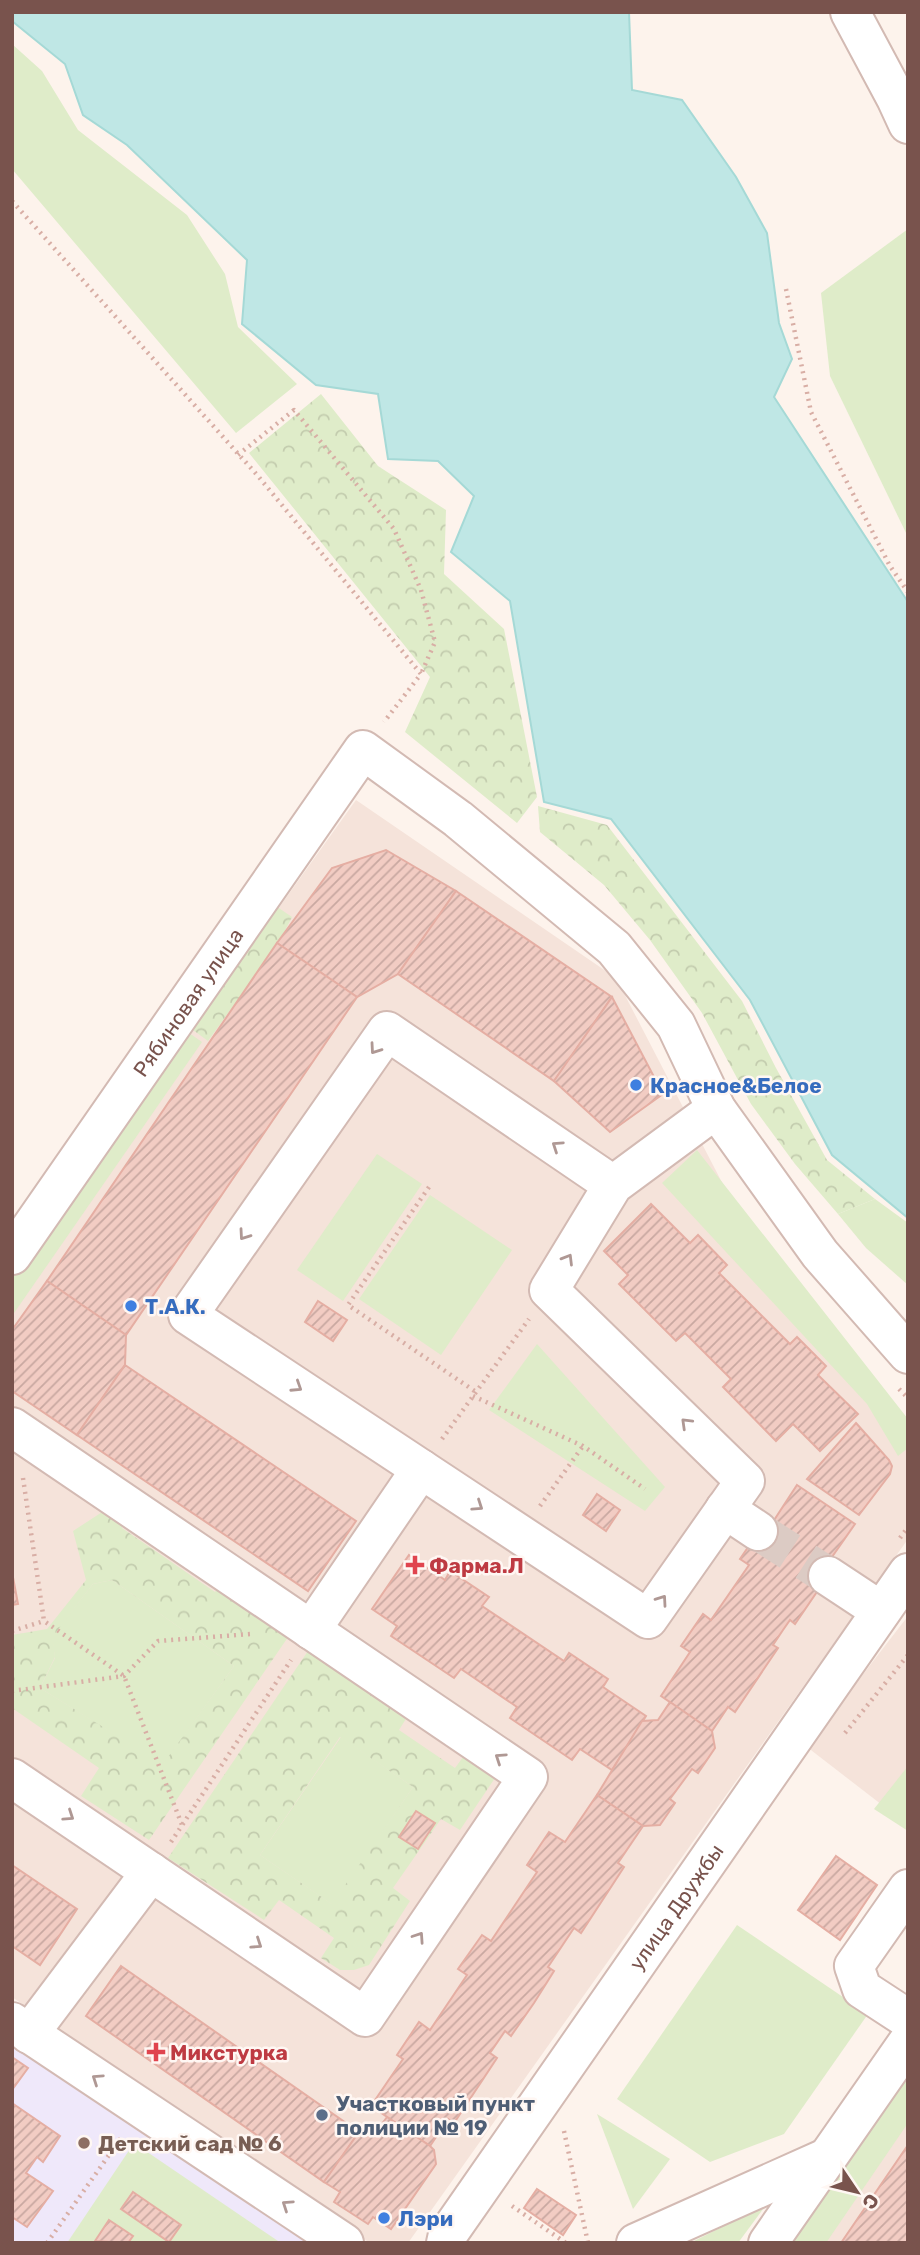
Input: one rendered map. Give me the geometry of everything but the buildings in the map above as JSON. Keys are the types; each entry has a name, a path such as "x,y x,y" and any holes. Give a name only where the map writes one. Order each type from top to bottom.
{"street":[{"path":"850,12 908,124"},
{"path":"363,750 458,820 614,948 676,1025 716,1109 820,1254 908,1354"},
{"name":"Рябиновая улица","path":"12,1255 363,750"},
{"path":"613,1185 387,1031 188,1315 648,1619 745,1481 549,1290 613,1185 716,1109"},
{"path":"12,1427 528,1777 365,2017 12,1778"},
{"path":"311,1630 421,1469"},
{"path":"725,1509 758,1531"},
{"name":"улица Дружбы","path":"446,2243 448,2234 481,2186 908,1573"},
{"path":"828,1576 881,1611"},
{"path":"151,1872 20,2028 344,2243"},
{"path":"908,1889 854,1966 862,1989 908,2019"},
{"path":"768,2243 908,2042"},
{"path":"636,2243 826,2158"}],"path":[{"path":"12,201 239,455 421,674"},
{"path":"786,289 811,412 890,566 908,592"},
{"path":"239,455 294,410 394,529 422,590 435,642 421,674 363,750"},
{"path":"429,1187 348,1305 474,1394 583,1446 645,1489"},
{"path":"421,1469 549,1290"},
{"path":"520,1534 583,1446"},
{"path":"22,1474 44,1621 124,1676 182,1825"},
{"path":"12,1630 44,1621"},
{"path":"151,1872 311,1630"},
{"path":"12,1691 124,1676 158,1641 256,1634"},
{"path":"554,2081 589,2243"},
{"path":"47,2243 126,2129"},
{"path":"481,2186 566,2243"}],"shaded area":[{"path":"356,800 616,978 742,1221 908,1424 908,1539 408,2243 370,2243 12,1997 12,1281"},
{"path":"908,1616 908,1825 807,1747"},
{"name":"Детский сад № 6","path":"12,2030 322,2243 12,2243"},
{"path":"908,2089 908,2243 800,2243"}],"green space":[{"path":"12,44 42,71 78,130 187,215 225,274 238,327 297,384 236,433 12,169"},
{"path":"908,229 908,537 830,376 821,293"},
{"path":"321,394 378,466 446,510 444,574 504,629 537,797 517,823 405,732 430,677 249,453"},
{"path":"538,806 607,825 742,1001 827,1160 875,1199 838,1214 795,1164 751,1104 702,1013 650,940 604,885 540,832"},
{"path":"273,904 292,917 278,944 208,1041 189,1027"},
{"path":"182,1028 202,1042 12,1316 12,1269"},
{"path":"697,1150 908,1419 908,1448 898,1456 867,1404 662,1183"},
{"path":"377,1154 422,1184 343,1301 297,1270"},
{"path":"430,1195 512,1250 441,1355 359,1299"},
{"path":"875,1199 908,1223 908,1285 866,1248 838,1214"},
{"path":"537,1344 665,1487 645,1511 489,1410"},
{"path":"113,1505 129,1517 122,1528 215,1592 223,1582 295,1627 149,1840 81,1796 99,1768 12,1708 12,1635 47,1629 86,1580 73,1531","holes":["112,1580 234,1666 163,1764 40,1688 55,1657 53,1636 93,1584"]},
{"path":"112,1580 234,1666 163,1765 40,1688 55,1658 52,1636 93,1584"},
{"path":"310,1648 409,1714 399,1730 455,1768 466,1753 492,1770 495,1778 460,1830 441,1819 393,1888 410,1901 369,1965 354,1970 340,1970 321,1958 334,1938 279,1900 264,1920 168,1858","holes":["340,1737 413,1787 332,1904 260,1855"]},
{"path":"341,1737 413,1787 333,1905 260,1855"},
{"path":"908,1766 908,1831 874,1809"},
{"path":"737,1925 868,2014 784,2134 710,2162 617,2099"},
{"path":"908,2064 908,2123 826,2243 783,2243"},
{"path":"597,2114 670,2159 633,2209"},
{"path":"134,2143 281,2243 67,2243"},
{"path":"766,2205 738,2243 690,2243"}],"water":[{"path":"12,12 629,12 632,90 682,100 736,177 767,233 779,323 792,359 774,397 908,602 908,1218 832,1155 750,1000 611,819 544,802 510,601 451,552 474,496 438,461 388,459 378,394 316,385 242,324 247,260 127,145 83,115 65,64 12,21"}],"tunnel":[{"path":"758,1531 828,1576"}],"place":[{"name":"Красное&Белое","path":"636,1085"},
{"name":"Т.А.К.","path":"131,1306"},
{"name":"Фарма.Л","path":"415,1565"},
{"name":"Микстурка","path":"156,2052"},
{"name":"Участковый пункт полиции № 19","path":"322,2115"},
{"name":"Детский сад № 6","path":"84,2143"},
{"name":"Лэри","path":"384,2218"}]}
